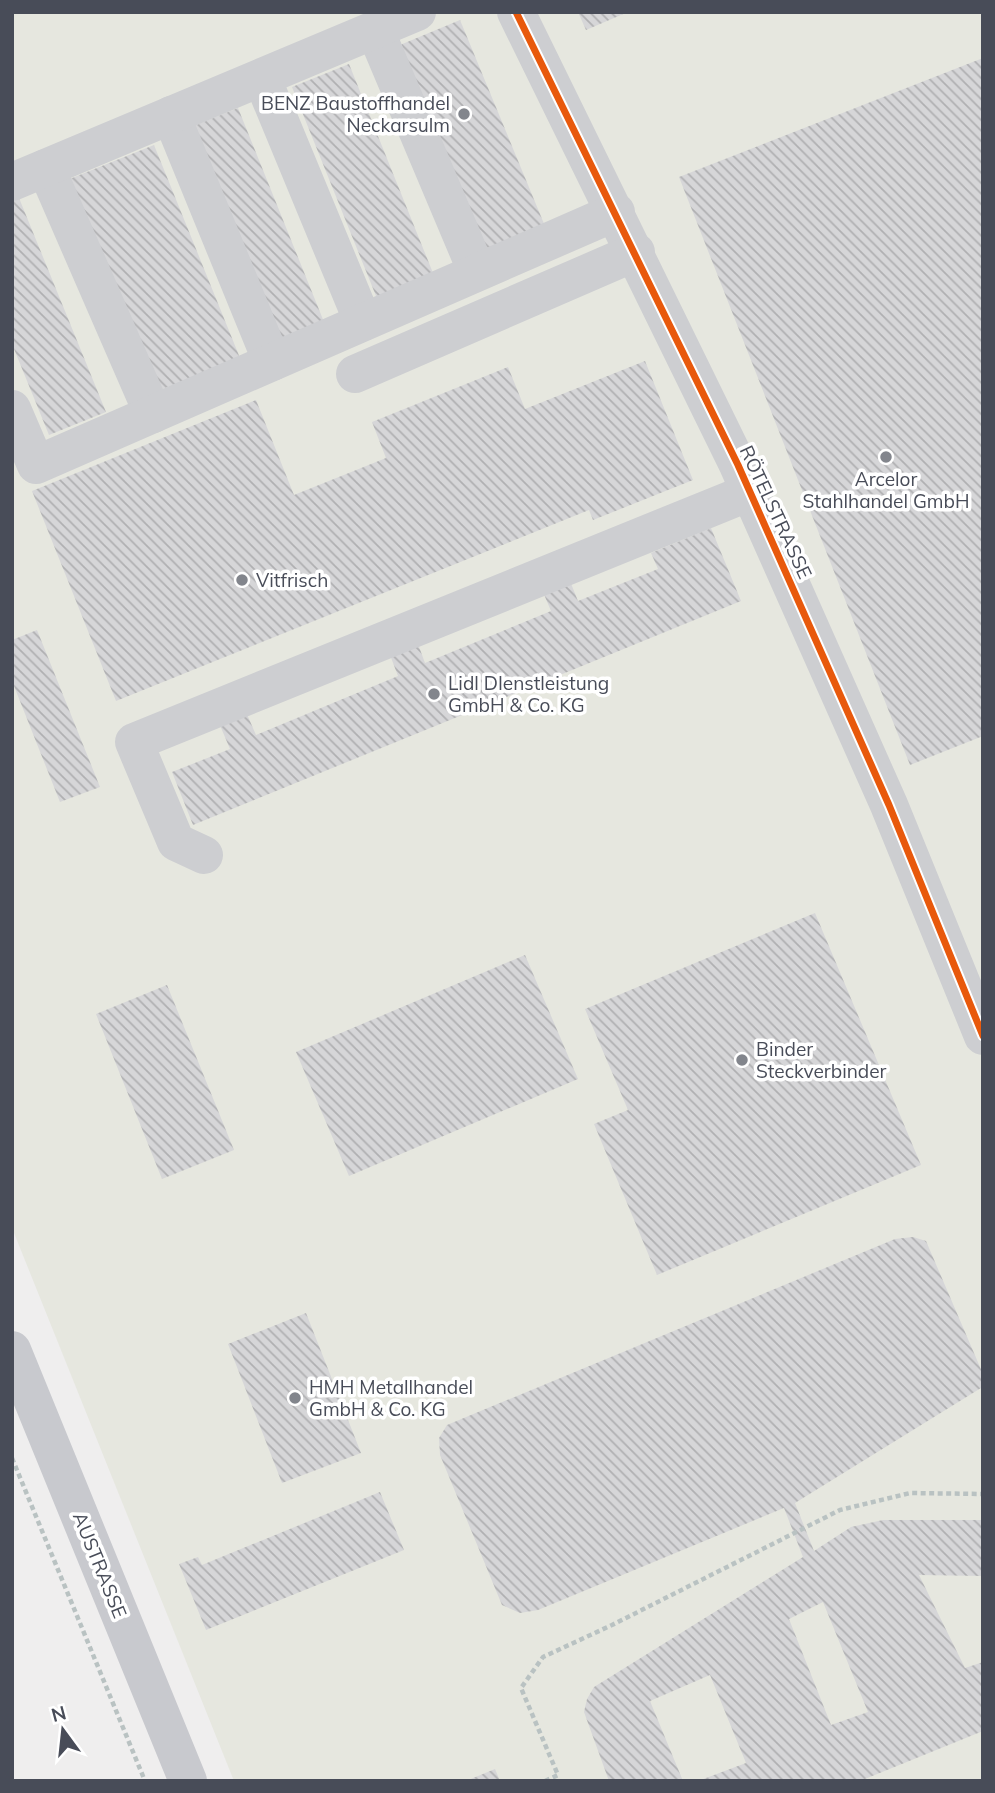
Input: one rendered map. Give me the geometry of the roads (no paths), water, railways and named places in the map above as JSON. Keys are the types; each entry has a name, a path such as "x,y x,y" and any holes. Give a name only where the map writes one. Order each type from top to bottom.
{"main road":[{"name":"AUSTRASSE","path":"12,1350 188,1781"}],"street":[{"path":"153,414 29,175 417,12"},
{"name":"RÖTELSTRASSE","path":"516,12 636,252 750,492 889,805 983,1036"},
{"path":"375,30 477,272"},
{"path":"262,78 363,322"},
{"path":"171,116 272,362"},
{"path":"12,409 36,465 616,212"},
{"path":"355,374 636,252"},
{"path":"204,855 176,842 135,743 750,492"}],"place":[{"name":"BENZ Baustoffhandel Neckarsulm","path":"464,114"},
{"name":"Arcelor Stahlhandel GmbH","path":"886,457"},
{"name":"Vitfrisch","path":"242,580"},
{"name":"Lidl DIenstleistung GmbH & Co. KG","path":"434,694"},
{"name":"Binder Steckverbinder","path":"742,1060"},
{"name":"HMH Metallhandel GmbH & Co. KG","path":"295,1398"}]}
